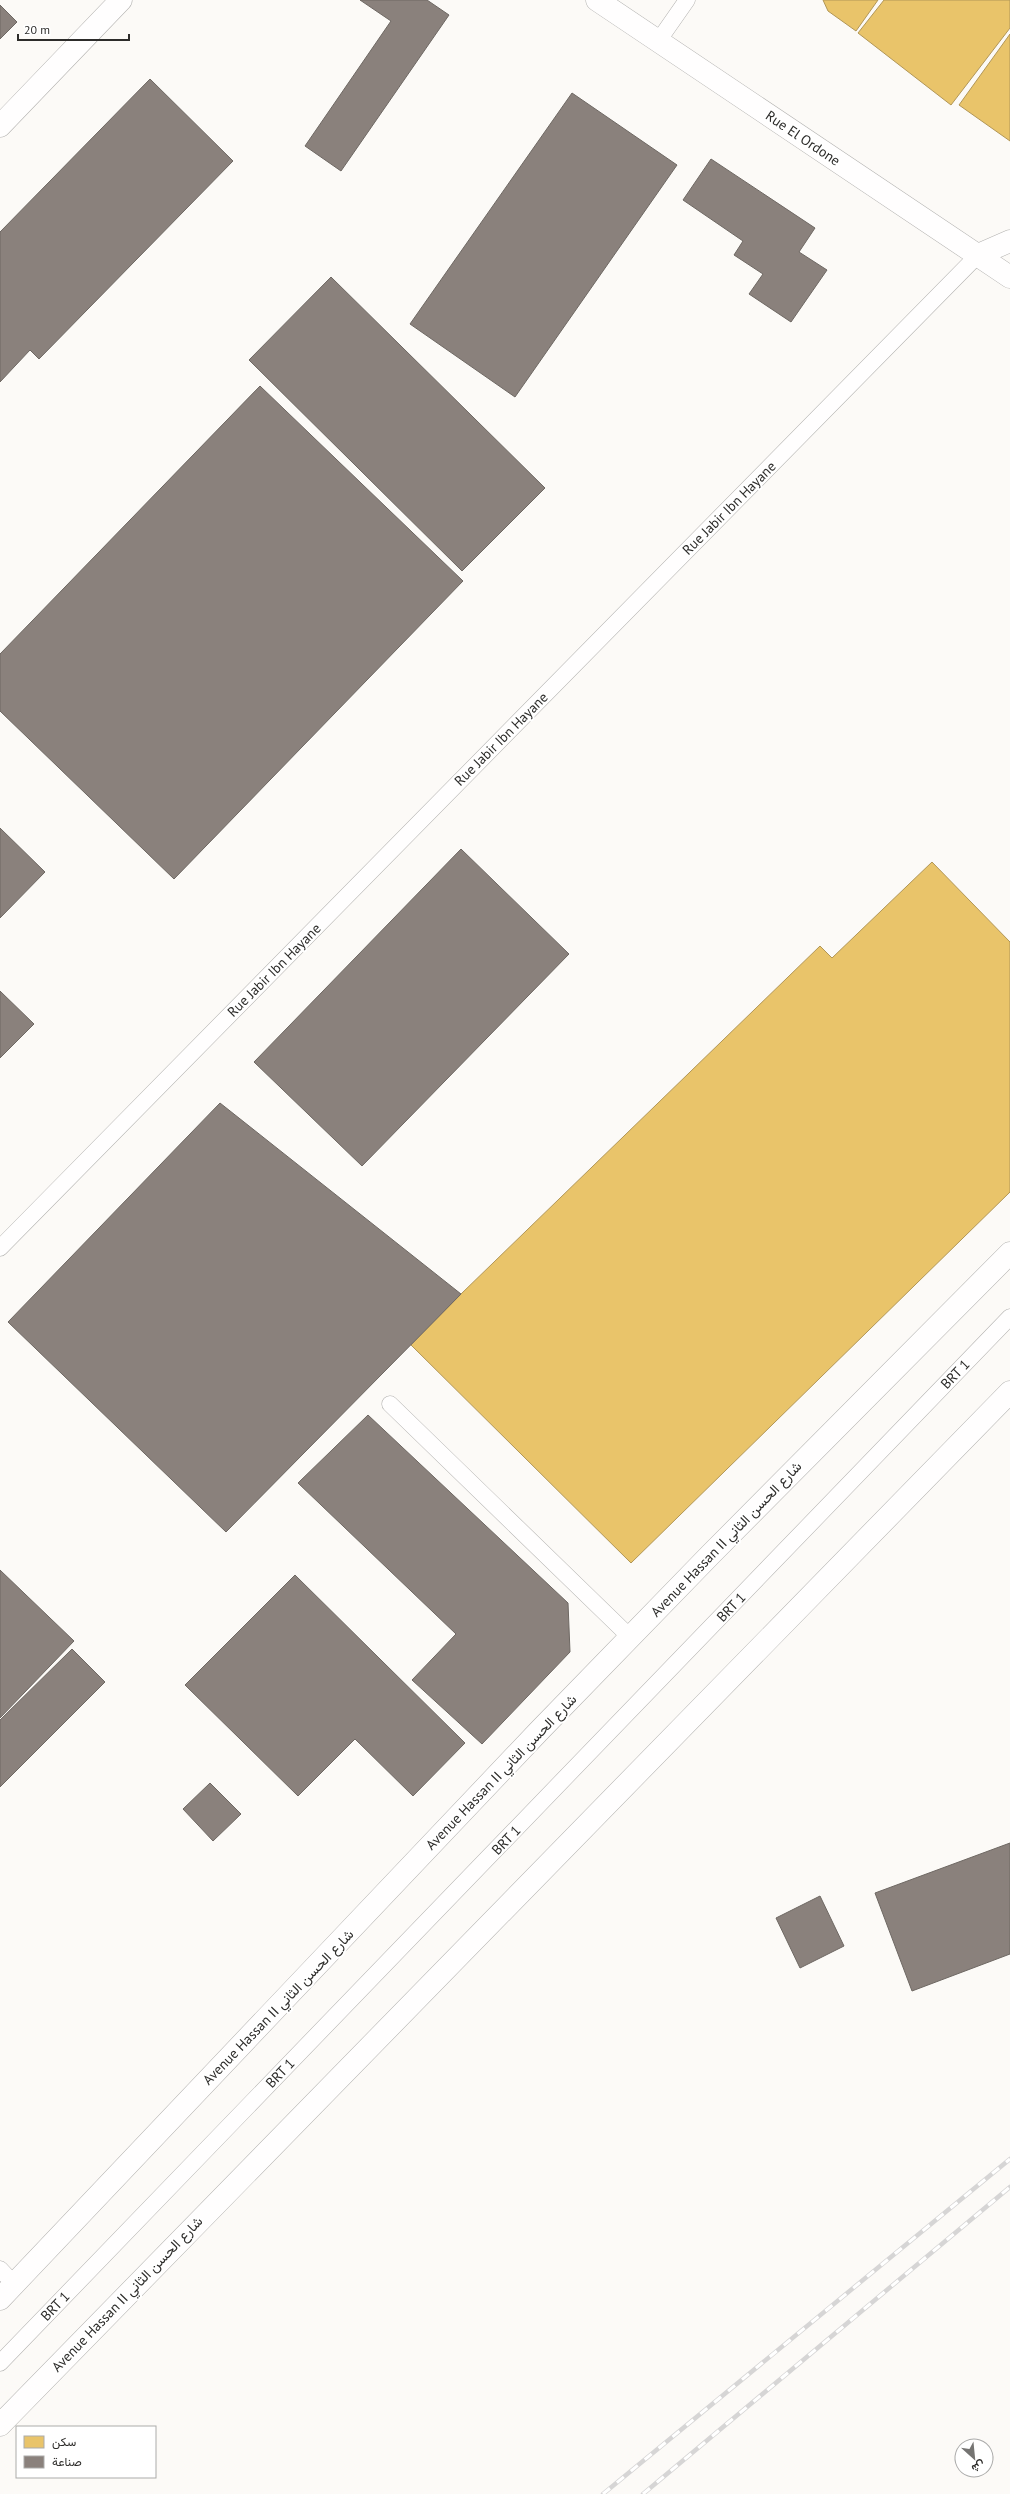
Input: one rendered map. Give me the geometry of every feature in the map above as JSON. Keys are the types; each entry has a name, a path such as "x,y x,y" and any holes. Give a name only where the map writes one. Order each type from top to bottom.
{"main road":[{"path":"0,126 120,0"},
{"name":"Rue El Ordone","path":"597,0 1010,276"},
{"name":"Rue Jabir Ibn Hayane","path":"978,255 1010,241"},
{"name":"Avenue Hassan II شارع الحسن الثاني","path":"5,2284 630,1637 1010,1253"},
{"name":"Avenue Hassan II شارع الحسن الثاني","path":"0,2425 1010,1392"}],"lane":[{"path":"659,40 687,0"},
{"name":"Rue Jabir Ibn Hayane","path":"0,1248 978,255"},
{"name":"BRT 1","path":"0,2363 1010,1317"},
{"path":"390,1404 630,1637"}],"building: سكن":[{"path":"823,0 878,0 856,31 828,11"},
{"path":"884,0 1010,0 1010,28 951,105 858,33"},
{"path":"1010,34 1010,141 959,105"},
{"path":"932,862 1010,942 1010,1192 631,1563 411,1345 461,1294 820,946 832,958"}],"building: صناعة":[{"path":"360,0 427,0 449,15 341,171 305,146 391,21"},
{"path":"0,5 17,22 0,39"},
{"path":"150,79 233,161 39,359 30,350 0,382 0,232"},
{"path":"572,93 677,165 515,397 410,324"},
{"path":"711,159 815,228 799,252 827,270 791,322 749,294 763,274 734,255 743,241 683,200"},
{"path":"331,277 545,488 462,571 249,360"},
{"path":"260,386 463,581 174,879 0,711 0,654"},
{"path":"0,828 45,872 0,918"},
{"path":"461,849 569,954 362,1166 254,1062"},
{"path":"0,991 34,1024 0,1058"},
{"path":"220,1103 461,1294 226,1532 8,1322"},
{"path":"368,1415 568,1603 570,1652 482,1744 412,1680 456,1634 298,1483"},
{"path":"0,1570 74,1641 0,1718"},
{"path":"295,1575 465,1743 413,1796 355,1739 298,1796 185,1685"},
{"path":"72,1649 105,1682 0,1787 0,1720"},
{"path":"210,1783 241,1814 213,1841 183,1809"},
{"path":"1010,1843 1010,1954 912,1991 875,1893"},
{"path":"820,1896 844,1946 800,1968 776,1918"}],"railway":[{"path":"603,2494 1010,2159"},
{"path":"643,2494 1010,2187"}]}
